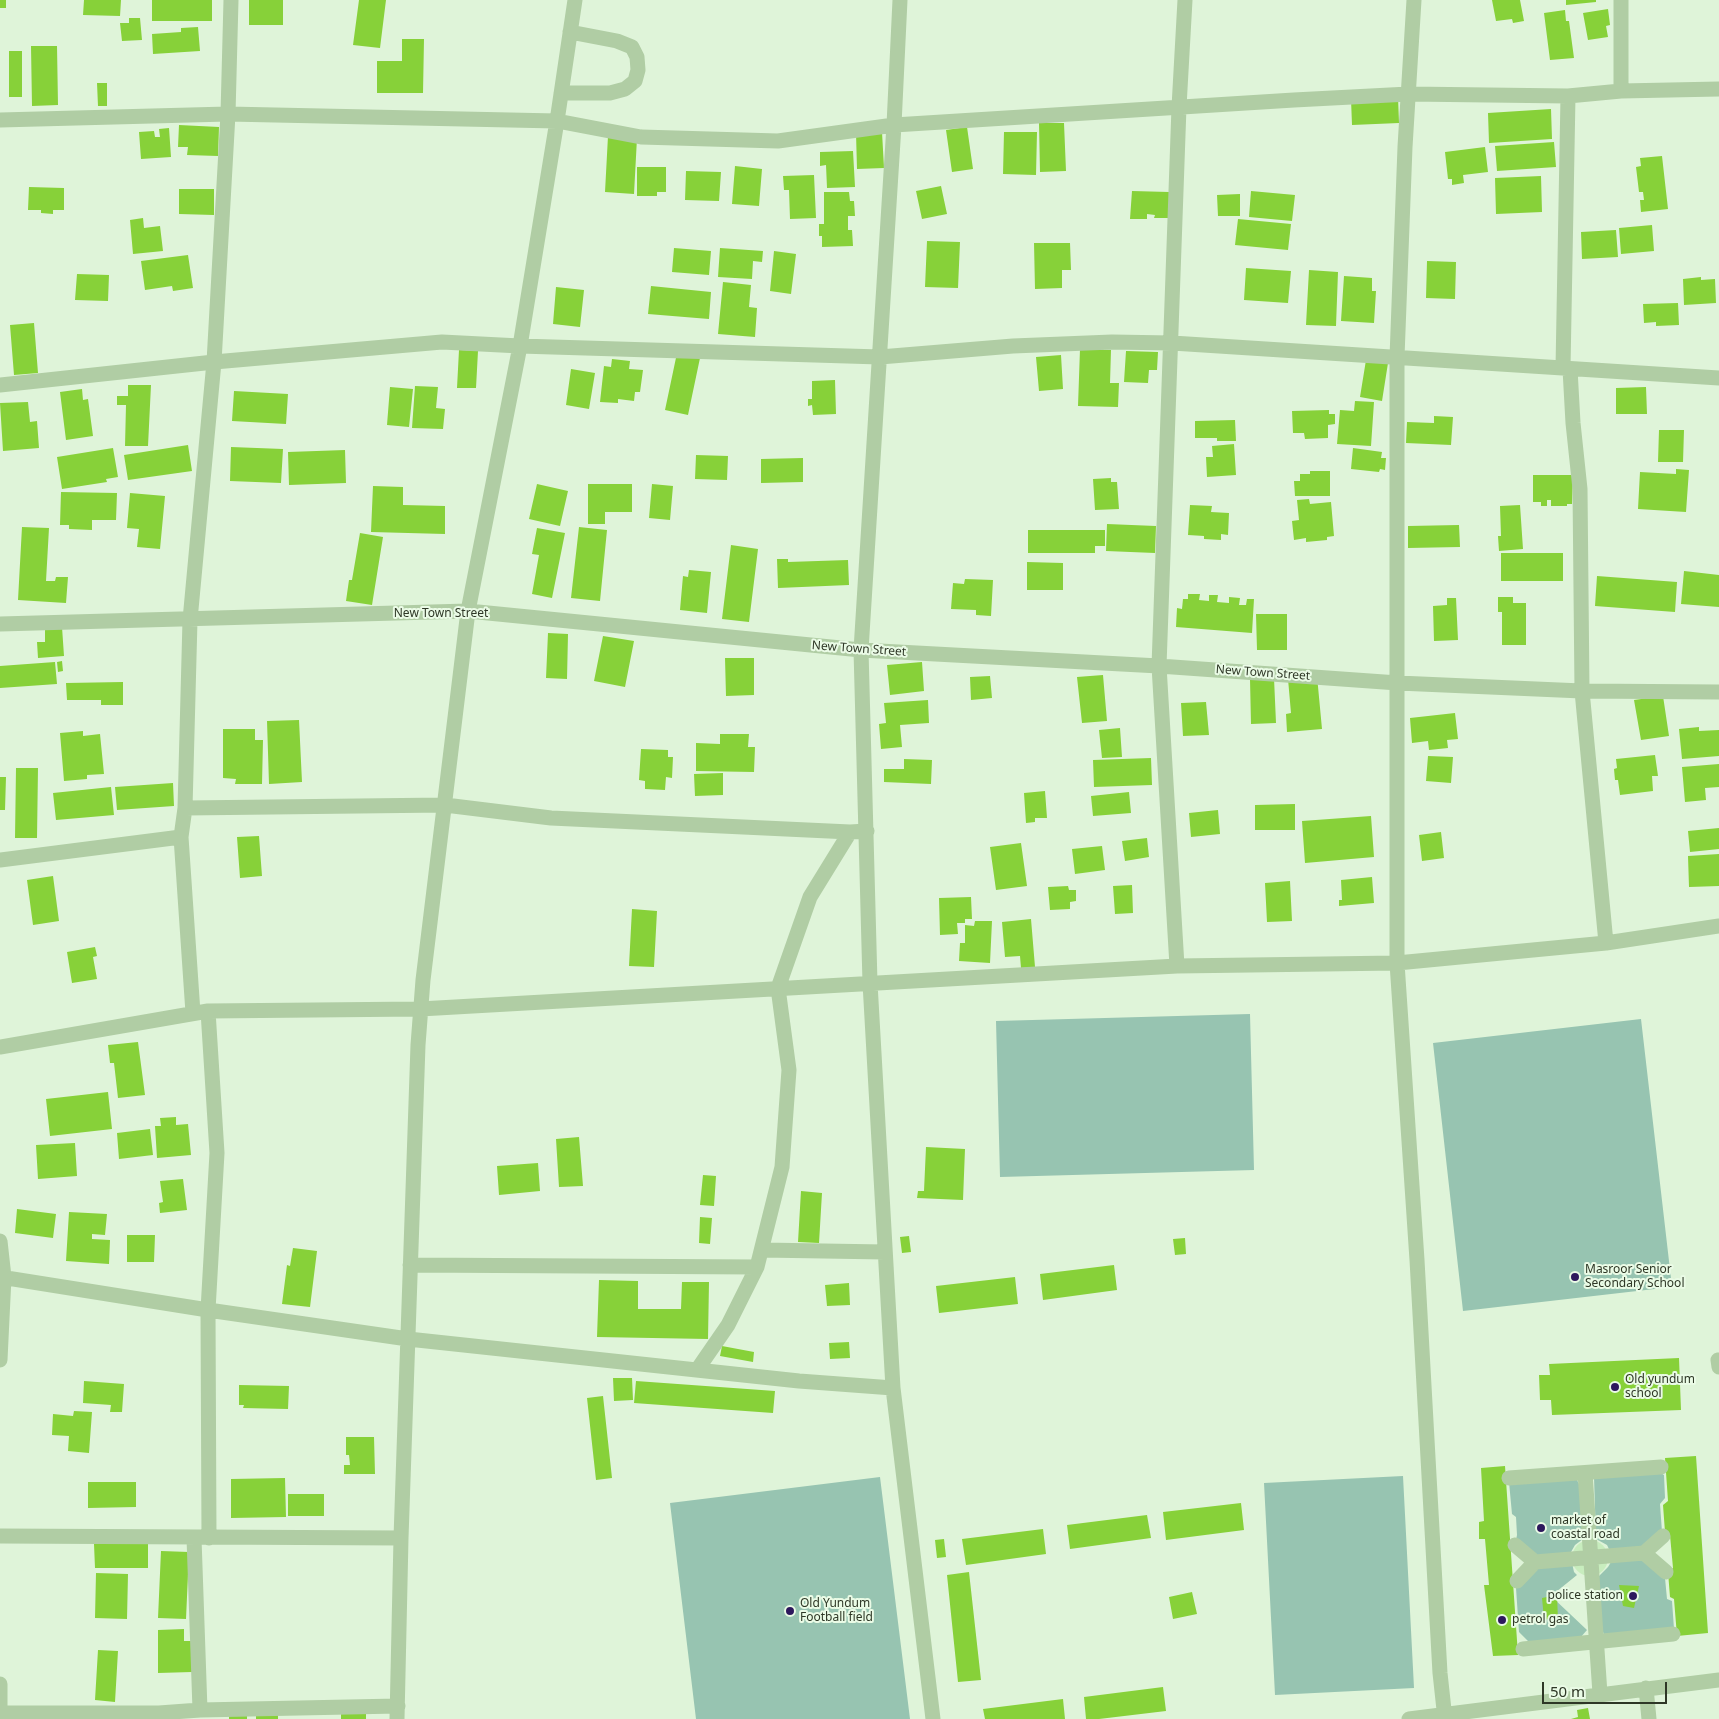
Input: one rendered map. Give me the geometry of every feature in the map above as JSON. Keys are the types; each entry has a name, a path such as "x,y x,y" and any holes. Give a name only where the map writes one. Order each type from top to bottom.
{"street":[{"path":"209,1538 208,1310 217,1153 182,837 185,808 190,620 214,362 228,114 231,0"},
{"path":"0,1713 159,1716 200,1710 397,1712 401,1538 420,1009 468,611 520,346 575,0"},
{"path":"900,0 861,650 870,983 893,1388 933,1719"},
{"path":"1177,966 1159,666 1185,0"},
{"path":"1414,0 1405,147 1396,357 1397,963 1418,1260 1440,1673 1445,1716"},
{"path":"1621,0 1621,91"},
{"path":"561,93 610,93 625,89 635,81 638,70 637,56 632,47 617,41 570,32"},
{"path":"0,120 228,114 557,121 641,137 778,141 894,125 1409,94 1568,96 1621,91 1719,89"},
{"path":"1568,96 1567,369 1580,489 1582,690 1606,943"},
{"path":"0,385 214,362 442,342 880,357 1013,346 1112,342 1172,343 1719,378"},
{"name":"New Town Street","path":"0,624 468,611 861,650 1159,666 1398,683 1582,690 1719,692"},
{"path":"185,808 445,805 551,818 850,832 867,831"},
{"path":"696,1370 728,1326 758,1267 782,1166 789,1070 778,988 810,897 850,832"},
{"path":"0,860 182,837"},
{"path":"0,1047 201,1012 420,1009 1177,966 1397,963 1606,943 1719,926"},
{"path":"0,1241 2,1277 0,1360"},
{"path":"762,1250 885,1252"},
{"path":"410,1265 758,1267"},
{"path":"2,1277 208,1310 408,1339 799,1381 893,1388"},
{"path":"1509,1478 1661,1467"},
{"path":"1585,1473 1600,1694"},
{"path":"0,1536 401,1538"},
{"path":"1517,1581 1535,1562 1644,1553 1663,1536"},
{"path":"194,1538 200,1710"},
{"path":"1515,1546 1535,1562"},
{"path":"1644,1553 1666,1572"},
{"path":"1523,1649 1673,1634"},
{"path":"1409,1719 1445,1716 1600,1694 1719,1680"},
{"path":"0,1684 0,1708"},
{"path":"1646,1688 1649,1719"}],"shaded area":[{"path":"1250,1014 1254,1170 1000,1177 996,1021"},
{"path":"1641,1019 1672,1287 1463,1311 1433,1043"},
{"path":"1659,1472 1664,1475 1665,1498 1660,1504 1662,1532 1644,1549 1610,1551 1607,1545 1596,1539 1594,1477"},
{"path":"1403,1476 1414,1688 1275,1695 1264,1483"},
{"name":"Old Yundum Football field","path":"880,1477 910,1719 696,1719 670,1503"},
{"path":"1577,1480 1580,1486 1583,1539 1575,1545 1571,1552 1538,1556 1516,1540 1516,1517 1512,1514 1509,1482"},
{"path":"1590,1540 1602,1546 1608,1558 1602,1570 1590,1576 1578,1570 1572,1558 1578,1546"},
{"path":"1646,1559 1665,1578 1667,1599 1672,1601 1674,1629 1604,1634 1601,1628 1598,1577 1611,1562"},
{"path":"1572,1563 1574,1572 1577,1575 1551,1596 1587,1630 1580,1638 1529,1642 1519,1632 1516,1588 1537,1567"}],"building":[{"path":"0,0 6,0 6,8 0,8"},
{"path":"84,0 121,0 120,16 83,15"},
{"path":"152,0 212,0 212,21 152,21"},
{"path":"249,0 283,0 283,25 249,25"},
{"path":"359,0 386,0 380,48 353,45"},
{"path":"1492,0 1520,0 1524,21 1513,23 1512,19 1496,21"},
{"path":"1566,0 1596,0 1596,2 1566,5"},
{"path":"1608,9 1610,25 1606,26 1608,37 1588,40 1583,13"},
{"path":"1565,10 1566,21 1569,21 1574,58 1550,60 1544,13"},
{"path":"129,18 140,18 142,40 122,41 120,23 129,23"},
{"path":"198,27 200,51 153,54 152,34 181,32 181,28"},
{"path":"402,39 424,39 423,93 377,93 377,61 402,61"},
{"path":"31,46 57,46 58,105 32,106"},
{"path":"9,51 22,51 22,97 9,97"},
{"path":"97,83 107,83 107,106 98,106"},
{"path":"1398,97 1399,123 1352,125 1351,99"},
{"path":"1551,109 1552,139 1489,143 1488,113"},
{"path":"1039,123 1064,123 1066,171 1040,172"},
{"path":"179,125 219,127 218,156 187,155 188,147 178,147"},
{"path":"967,127 973,169 952,172 946,130"},
{"path":"169,128 171,157 141,159 139,132 154,131 155,137 160,137 159,129"},
{"path":"882,132 884,168 857,169 856,133"},
{"path":"1004,132 1037,132 1036,175 1003,174"},
{"path":"608,136 637,138 634,194 605,192"},
{"path":"1554,142 1556,167 1497,171 1495,146"},
{"path":"1485,147 1488,172 1463,175 1464,183 1452,185 1452,179 1448,179 1445,152"},
{"path":"853,151 855,187 827,188 826,165 820,166 820,152"},
{"path":"1662,156 1668,209 1641,212 1640,200 1644,200 1643,192 1639,192 1636,167 1641,166 1640,158"},
{"path":"735,166 762,169 759,206 732,204"},
{"path":"637,167 666,167 666,192 657,192 657,196 637,196"},
{"path":"686,171 721,172 719,201 685,200"},
{"path":"814,175 816,218 790,219 789,190 784,190 783,176"},
{"path":"1541,176 1542,212 1496,214 1495,178"},
{"path":"941,186 947,214 922,219 916,191"},
{"path":"29,187 64,188 64,210 53,210 53,214 41,213 41,210 28,210"},
{"path":"179,189 214,189 214,215 179,214"},
{"path":"1132,191 1169,192 1169,218 1154,218 1155,215 1147,214 1147,219 1130,219"},
{"path":"1251,191 1295,195 1292,221 1249,217"},
{"path":"824,192 849,192 850,201 854,201 855,216 848,216 848,230 852,230 853,246 822,247 822,236 819,236 819,224 824,224"},
{"path":"1240,194 1240,216 1218,216 1217,195"},
{"path":"143,218 144,228 160,226 163,251 133,254 130,220"},
{"path":"1238,219 1291,224 1288,250 1235,245"},
{"path":"1652,225 1654,251 1621,254 1619,228"},
{"path":"1616,230 1618,257 1582,259 1581,232"},
{"path":"927,241 960,242 958,288 925,287"},
{"path":"1034,243 1070,243 1071,270 1062,270 1062,288 1035,289"},
{"path":"674,248 711,251 709,275 672,272"},
{"path":"720,248 763,251 762,262 753,261 752,279 718,277"},
{"path":"774,251 796,254 791,294 770,291"},
{"path":"188,255 193,288 173,291 172,286 145,290 141,261"},
{"path":"1427,261 1456,262 1455,299 1426,298"},
{"path":"1246,268 1291,271 1288,303 1244,300"},
{"path":"1309,270 1338,272 1336,326 1306,325"},
{"path":"77,274 109,275 108,301 75,300"},
{"path":"1344,276 1372,278 1372,291 1376,291 1374,323 1341,321"},
{"path":"1701,277 1701,280 1715,279 1716,303 1684,305 1683,279"},
{"path":"723,282 751,285 749,307 757,308 755,337 718,334"},
{"path":"651,286 711,292 709,319 648,314"},
{"path":"556,287 584,290 580,327 553,324"},
{"path":"1678,303 1679,325 1656,326 1656,322 1644,323 1643,304"},
{"path":"34,323 38,373 14,375 10,325"},
{"path":"1080,349 1111,350 1110,383 1119,383 1118,407 1078,406"},
{"path":"459,350 478,351 476,388 457,388"},
{"path":"1126,351 1158,352 1157,370 1149,370 1148,383 1124,382"},
{"path":"677,353 700,358 688,415 665,410"},
{"path":"1061,355 1063,389 1039,391 1036,357"},
{"path":"612,359 630,361 629,369 643,370 640,392 635,392 634,401 618,399 618,403 600,402 604,366 611,367"},
{"path":"1366,360 1388,363 1382,401 1360,397"},
{"path":"571,369 595,373 589,409 566,405"},
{"path":"835,380 836,414 813,415 812,405 808,406 808,399 812,399 812,381"},
{"path":"128,385 151,385 148,446 125,446 126,405 117,405 117,396 128,396"},
{"path":"415,386 438,387 436,408 445,409 443,429 412,428"},
{"path":"390,387 413,389 409,427 387,425"},
{"path":"1646,387 1647,414 1616,414 1616,388"},
{"path":"82,389 83,400 88,399 93,436 66,440 60,392"},
{"path":"234,391 288,394 286,424 232,421"},
{"path":"1355,401 1374,402 1371,446 1337,444 1340,410 1354,411"},
{"path":"28,402 30,422 37,421 39,448 3,451 0,403"},
{"path":"1329,410 1329,414 1335,414 1335,424 1328,425 1328,438 1305,439 1304,433 1293,433 1292,411"},
{"path":"1434,416 1453,417 1451,445 1406,443 1407,422 1434,423"},
{"path":"1235,420 1236,441 1217,441 1217,438 1195,438 1195,421"},
{"path":"1659,430 1684,430 1683,462 1658,462"},
{"path":"1234,444 1236,475 1207,477 1206,457 1213,457 1212,446"},
{"path":"188,445 192,471 128,480 124,455"},
{"path":"231,447 283,449 281,483 230,481"},
{"path":"113,448 118,477 106,479 107,482 62,489 57,457"},
{"path":"1353,448 1382,452 1381,458 1386,458 1385,470 1380,469 1379,472 1351,469"},
{"path":"345,450 346,483 289,485 288,452"},
{"path":"696,455 728,456 727,480 695,479"},
{"path":"803,458 803,482 761,483 761,459"},
{"path":"1676,469 1689,470 1686,512 1638,509 1640,472 1676,474"},
{"path":"1310,471 1330,471 1330,496 1295,496 1294,481 1300,481 1300,474 1310,474"},
{"path":"1533,475 1573,475 1572,504 1567,504 1567,506 1551,506 1551,500 1547,500 1547,506 1541,506 1541,502 1533,502"},
{"path":"1111,478 1111,482 1117,482 1119,509 1095,510 1093,479"},
{"path":"537,484 568,491 560,526 529,519"},
{"path":"588,484 632,484 632,512 605,512 605,524 588,524"},
{"path":"652,484 673,486 670,520 649,518"},
{"path":"373,486 403,487 403,505 445,506 445,534 371,532"},
{"path":"61,492 117,493 116,520 92,520 92,530 69,529 69,525 60,525"},
{"path":"130,493 165,496 160,549 137,547 139,529 127,528"},
{"path":"1309,499 1310,504 1331,502 1334,536 1327,537 1327,540 1306,542 1306,538 1294,540 1292,521 1299,520 1297,500"},
{"path":"1190,505 1212,506 1211,512 1229,513 1228,535 1221,534 1221,540 1204,539 1204,536 1188,535"},
{"path":"1520,505 1523,549 1499,551 1498,536 1501,536 1500,506"},
{"path":"1107,524 1156,526 1155,553 1106,551"},
{"path":"1459,525 1460,547 1408,548 1408,526"},
{"path":"22,527 49,528 46,581 55,581 56,577 68,577 66,603 18,600"},
{"path":"579,527 607,530 600,601 571,598"},
{"path":"537,528 565,533 552,598 532,594 539,555 532,554"},
{"path":"1028,530 1105,530 1105,546 1095,546 1095,553 1028,553"},
{"path":"360,533 383,537 372,605 346,601 349,580 352,580"},
{"path":"731,545 758,549 749,622 722,619"},
{"path":"1501,553 1563,553 1563,581 1501,581"},
{"path":"777,559 788,559 788,562 848,560 849,585 778,588"},
{"path":"1027,562 1063,563 1063,590 1027,590"},
{"path":"689,570 711,572 707,613 680,610 683,576 688,577"},
{"path":"1684,571 1719,575 1719,607 1681,604"},
{"path":"1597,576 1677,582 1675,612 1595,606"},
{"path":"965,579 993,580 991,616 976,615 976,610 951,609 953,583 964,584"},
{"path":"1188,594 1200,594 1199,600 1209,601 1209,595 1218,595 1217,602 1229,603 1229,597 1240,598 1239,605 1246,605 1247,599 1254,599 1252,633 1176,627 1177,608 1182,609 1183,599 1188,599"},
{"path":"1498,597 1513,597 1513,603 1526,603 1526,645 1502,645 1502,612 1498,612"},
{"path":"1447,598 1456,598 1458,640 1434,641 1433,606 1447,605"},
{"path":"1256,614 1287,614 1287,650 1257,650"},
{"path":"62,627 64,656 38,658 37,642 45,642 45,628"},
{"path":"548,633 568,634 567,679 546,678"},
{"path":"603,636 634,641 625,687 594,681"},
{"path":"725,658 754,658 754,695 726,696"},
{"path":"62,661 63,671 58,672 57,662"},
{"path":"55,662 57,684 0,688 0,666"},
{"path":"922,662 924,691 890,695 887,665"},
{"path":"1103,675 1107,721 1082,723 1077,677"},
{"path":"990,676 992,698 971,700 970,677"},
{"path":"1317,676 1322,729 1287,732 1286,714 1291,713 1288,679"},
{"path":"1274,678 1276,723 1251,724 1250,679"},
{"path":"123,682 123,705 101,705 101,700 67,700 66,683"},
{"path":"1663,696 1669,736 1641,740 1634,700"},
{"path":"928,700 929,723 900,725 902,747 881,749 879,724 886,723 884,703"},
{"path":"1206,702 1209,735 1183,736 1181,703"},
{"path":"1455,713 1458,739 1447,740 1448,748 1429,750 1428,741 1412,743 1410,718"},
{"path":"299,720 302,782 269,784 267,721"},
{"path":"1699,727 1699,731 1719,730 1719,756 1682,759 1679,729"},
{"path":"1120,728 1122,757 1102,758 1099,730"},
{"path":"223,729 255,729 255,740 263,740 262,784 235,784 236,779 223,778"},
{"path":"83,731 83,736 100,734 104,774 87,775 87,779 64,781 60,733"},
{"path":"720,734 749,734 748,747 755,747 754,772 696,771 696,743 720,744"},
{"path":"641,749 668,750 668,757 673,757 672,778 666,777 665,790 645,789 645,781 639,780"},
{"path":"1655,755 1658,776 1652,776 1653,791 1620,795 1618,780 1615,780 1614,769 1617,768 1616,759"},
{"path":"1428,756 1453,757 1451,783 1426,781"},
{"path":"1151,758 1152,785 1094,787 1093,760"},
{"path":"904,759 932,760 931,784 884,782 884,769 904,769"},
{"path":"1719,764 1719,787 1705,788 1706,800 1685,802 1682,767"},
{"path":"16,768 38,768 37,838 15,838"},
{"path":"723,773 723,795 695,796 694,774"},
{"path":"0,777 6,777 5,810 0,810"},
{"path":"173,783 174,806 117,810 115,787"},
{"path":"111,787 114,815 56,820 53,793"},
{"path":"1045,791 1047,818 1035,818 1035,822 1026,823 1024,793"},
{"path":"1129,792 1131,813 1093,816 1091,796"},
{"path":"1295,804 1295,830 1255,830 1255,805"},
{"path":"1218,810 1220,834 1191,837 1189,813"},
{"path":"1371,816 1374,857 1305,863 1302,821"},
{"path":"1719,828 1719,849 1690,852 1688,831"},
{"path":"1441,832 1444,858 1422,861 1419,835"},
{"path":"259,836 262,876 240,878 237,837"},
{"path":"1147,838 1149,857 1125,861 1122,841"},
{"path":"1021,843 1027,886 996,890 990,847"},
{"path":"1102,846 1105,870 1075,874 1072,849"},
{"path":"1719,854 1719,886 1689,887 1688,856"},
{"path":"53,876 59,921 33,925 27,880"},
{"path":"1372,877 1374,903 1339,906 1339,900 1342,900 1341,880"},
{"path":"1290,881 1292,921 1267,922 1265,883"},
{"path":"1132,885 1133,913 1115,914 1113,886"},
{"path":"1068,886 1069,890 1076,890 1076,901 1070,902 1070,909 1050,910 1048,887"},
{"path":"971,897 972,919 965,919 965,923 957,923 958,934 940,935 939,898"},
{"path":"632,909 657,911 654,967 629,966"},
{"path":"1031,919 1035,967 1021,968 1020,956 1005,957 1002,922"},
{"path":"975,921 992,921 990,963 959,961 960,943 965,943 965,925 974,926"},
{"path":"95,947 97,956 93,957 97,979 72,983 67,952"},
{"path":"138,1042 145,1095 118,1098 114,1063 110,1063 108,1045"},
{"path":"108,1092 112,1129 50,1136 46,1099"},
{"path":"176,1117 176,1125 188,1124 191,1155 157,1158 155,1126 161,1126 160,1118"},
{"path":"150,1129 153,1155 119,1159 117,1133"},
{"path":"579,1137 583,1186 559,1187 556,1139"},
{"path":"75,1143 77,1176 38,1179 36,1145"},
{"path":"926,1147 965,1149 963,1200 917,1198 918,1191 924,1191"},
{"path":"538,1163 540,1191 499,1195 497,1166"},
{"path":"703,1175 716,1176 714,1206 700,1205"},
{"path":"183,1179 187,1210 160,1213 159,1203 163,1202 160,1181"},
{"path":"801,1191 822,1193 819,1243 798,1242"},
{"path":"17,1209 56,1214 53,1238 15,1233"},
{"path":"69,1212 107,1214 105,1235 92,1234 92,1239 110,1240 109,1264 66,1261"},
{"path":"700,1217 712,1218 710,1244 699,1243"},
{"path":"127,1235 155,1235 154,1262 127,1262"},
{"path":"909,1236 911,1252 902,1253 900,1237"},
{"path":"1185,1238 1186,1254 1175,1255 1173,1239"},
{"path":"293,1248 317,1251 310,1307 282,1304 287,1265 290,1266"},
{"path":"1114,1265 1117,1290 1043,1300 1040,1274"},
{"path":"1015,1277 1018,1304 939,1313 936,1286"},
{"path":"599,1280 638,1281 638,1309 681,1309 682,1282 709,1282 708,1339 597,1337"},
{"path":"849,1283 850,1305 827,1306 825,1285"},
{"path":"849,1342 850,1358 830,1359 829,1343"},
{"path":"722,1346 754,1352 753,1362 720,1356"},
{"name":"Old yundum school","path":"1679,1358 1681,1410 1552,1415 1551,1400 1540,1400 1539,1375 1550,1375 1549,1364"},
{"path":"613,1378 632,1378 633,1400 614,1401"},
{"path":"84,1381 124,1384 122,1412 110,1412 111,1405 83,1403"},
{"path":"636,1381 775,1391 773,1413 634,1403"},
{"path":"239,1385 289,1386 288,1409 243,1408 244,1405 239,1405"},
{"path":"603,1396 612,1478 596,1480 587,1398"},
{"path":"74,1411 92,1412 89,1453 68,1451 69,1436 52,1435 53,1414 73,1416"},
{"path":"346,1437 374,1437 375,1474 344,1474 344,1465 350,1465 349,1455 346,1455"},
{"path":"1696,1456 1708,1633 1677,1636 1674,1599 1670,1597 1668,1572 1673,1568 1670,1535 1665,1532 1663,1505 1668,1501 1665,1458"},
{"path":"1505,1466 1518,1655 1493,1656 1484,1585 1489,1585 1485,1539 1479,1539 1479,1522 1484,1521 1481,1468"},
{"path":"285,1478 286,1517 231,1518 231,1479"},
{"path":"88,1482 136,1482 136,1507 88,1508"},
{"path":"288,1494 324,1494 324,1516 288,1516"},
{"path":"1241,1503 1244,1530 1166,1540 1163,1512"},
{"path":"1147,1515 1151,1538 1070,1549 1067,1525"},
{"path":"1043,1529 1046,1554 966,1565 962,1539"},
{"path":"944,1539 946,1557 937,1558 935,1540"},
{"path":"148,1543 148,1568 95,1568 94,1544"},
{"path":"161,1551 189,1552 186,1619 158,1618"},
{"path":"969,1572 981,1680 958,1682 947,1575"},
{"path":"96,1573 128,1574 127,1619 95,1618"},
{"path":"1619,1585 1639,1586 1634,1608 1623,1606"},
{"path":"1192,1592 1197,1614 1173,1619 1169,1597"},
{"path":"1557,1595 1558,1620 1544,1619 1542,1598"},
{"path":"184,1629 184,1641 192,1641 192,1672 158,1673 158,1630"},
{"path":"98,1650 118,1651 115,1702 95,1700"},
{"path":"1163,1687 1166,1711 1086,1719 1084,1697"},
{"path":"1063,1699 1065,1719 985,1719 983,1709"},
{"path":"1588,1708 1590,1719 1571,1719 1578,1717 1577,1710"},
{"path":"366,1712 366,1719 341,1719 341,1713"},
{"path":"256,1714 278,1714 278,1719 256,1719"},
{"path":"229,1716 247,1716 247,1719 229,1719"}],"place":[{"name":"Masroor Senior Secondary School","path":"1575,1277"},
{"name":"Old yundum school","path":"1615,1387"},
{"name":"market of coastal road","path":"1541,1528"},
{"name":"police station","path":"1633,1596"},
{"name":"Old Yundum Football field","path":"790,1611"},
{"name":"petrol gas","path":"1502,1620"}]}
